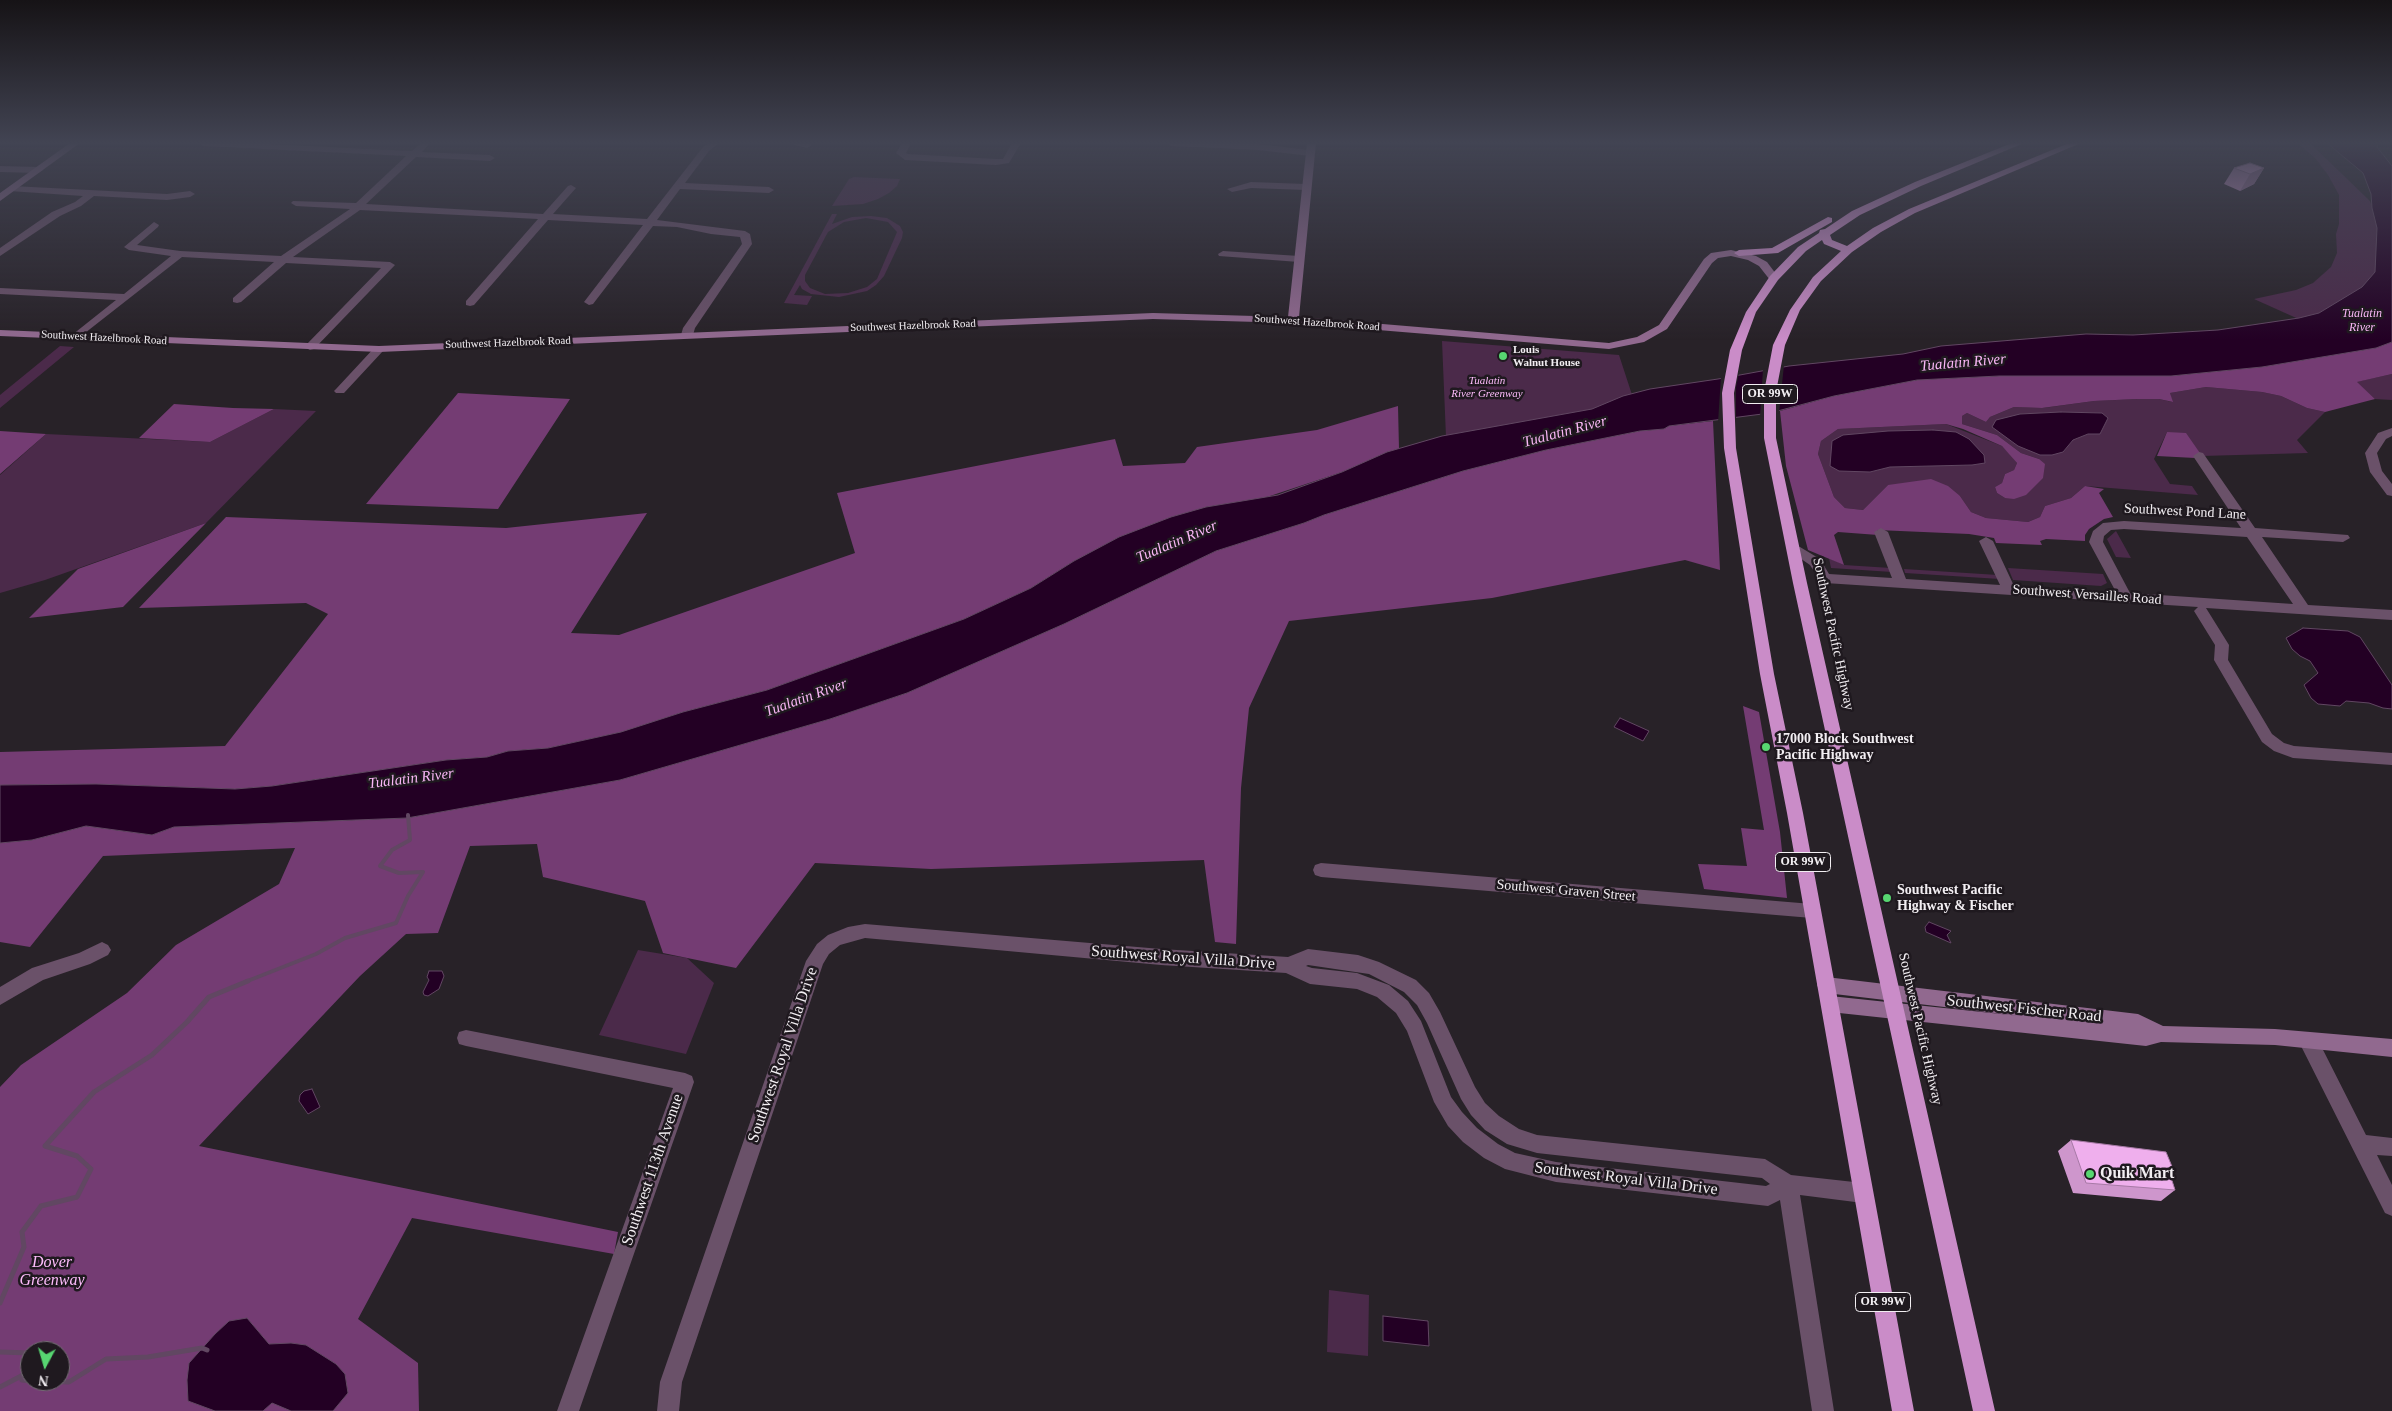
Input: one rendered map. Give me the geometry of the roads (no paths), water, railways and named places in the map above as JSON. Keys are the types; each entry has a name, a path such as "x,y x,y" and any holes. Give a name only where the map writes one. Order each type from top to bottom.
{"highway":[{"name":"OR 99W","path":"1865,209 1824,232 1802,249 1774,278 1757,302 1739,339 1733,362 1728,393 1728,434 1767,674 1830,1004 1903,1411"},
{"name":"Southwest Pacific Highway","path":"1917,209 1877,230 1848,250 1817,279 1805,294 1787,326 1774,362 1770,392 1770,433 1849,808 1984,1411"},
{"path":"1739,253 1774,251 1828,220 1856,213"},
{"path":"1824,232 1828,242 1848,250"}],"street":[{"path":"0,253 56,214 67,209"},
{"path":"237,300 284,259 337,223 353,209"},
{"path":"405,209 677,224 711,231 745,234 747,244 689,328 687,335"},
{"path":"470,303 553,209"},
{"path":"589,302 659,209"},
{"path":"1293,320 1304,209"},
{"path":"154,225 129,247 180,254 390,265 310,347"},
{"path":"1739,253 1764,264 1774,278"},
{"name":"Southwest Hazelbrook Road","path":"0,333 379,349 1130,316 1293,320 1582,345 1626,344 1650,336 1663,327 1711,258 1719,254 1739,253"},
{"path":"76,337 180,254"},
{"path":"1222,254 1299,258"},
{"path":"0,291 124,297"},
{"path":"340,391 379,349"},
{"path":"2392,432 2382,436 2371,452 2376,472 2392,492"},
{"path":"2199,456 2303,608"},
{"name":"Southwest Pond Lane","path":"2125,597 2096,542 2098,534 2108,526 2124,525 2343,538"},
{"path":"1881,532 1900,582"},
{"path":"1986,541 2009,590"},
{"name":"Southwest Versailles Road","path":"1795,550 1815,562 1825,578 2392,615"},
{"path":"2201,611 2222,645 2221,660 2267,738 2279,747 2294,752 2392,759"},
{"name":"Southwest Graven Street","path":"1320,870 1812,911"},
{"name":"Southwest Royal Villa Drive","path":"668,1411 667,1405 671,1382 815,961 823,949 834,940 848,934 865,931 1161,957 1288,966 1310,976 1367,984 1383,991 1402,1007 1415,1026 1444,1102 1455,1119 1470,1135 1491,1151 1512,1162 1556,1172 1768,1196 1788,1184"},
{"path":"0,996 38,974 84,959 102,950"},
{"name":"Southwest Royal Villa Drive","path":"1288,966 1308,957 1358,962 1373,967 1410,986 1423,999 1434,1018 1468,1093 1478,1109 1492,1123 1514,1137 1538,1144 1765,1169 1788,1184 1863,1193"},
{"name":"Southwest Fischer Road","path":"1826,985 1894,1003 2146,1038 2160,1034 2274,1037 2392,1048"},
{"name":"Southwest Fischer Road","path":"1830,1004 1894,1003"},
{"name":"Southwest 113th Avenue","path":"466,1038 684,1082 568,1411"},
{"path":"2308,1040 2392,1206"},
{"path":"2361,1144 2392,1147"},
{"path":"1788,1184 1823,1411"}],"water":[{"name":"Tualatin River","path":"2372,209 2392,209 2392,342 2376,348 2262,367 2171,376 1999,376 1917,380 1834,396 1770,413 1669,426 1664,429 1640,431 1546,450 1463,471 1216,551 1064,624 907,693 830,719 620,780 407,818 174,827 152,835 86,826 32,840 0,843 0,785 96,784 235,789 272,786 446,760 487,757 508,751 548,748 621,732 683,712 767,690 964,619 1031,588 1074,561 1119,537 1171,517 1206,507 1278,495 1342,472 1387,452 1442,436 1592,409 1623,396 1650,389 1789,366 1903,354 1941,346 2086,334 2133,335 2218,330 2299,318 2319,313 2362,287 2375,272 2377,228"},
{"path":"2102,413 2108,418 2100,434 2088,434 2073,440 2063,452 2052,455 2040,455 2018,446 1992,427 1996,420 2020,414"},
{"path":"1933,430 1956,432 1969,439 1984,455 1985,463 1890,467 1870,472 1839,471 1830,466 1832,441 1843,435"},
{"path":"2303,628 2348,631 2360,637 2392,685 2392,709 2369,703 2346,701 2340,706 2318,704 2311,698 2304,685 2318,673 2310,661 2292,649 2286,638"},
{"path":"1620,718 1649,731 1643,741 1614,727"},
{"path":"1929,922 1951,931 1947,935 1951,943 1926,932 1925,927"},
{"path":"429,971 442,971 444,976 439,989 428,996 424,995 423,992 429,980 427,977"},
{"path":"312,1089 320,1107 308,1114 299,1101 300,1095 304,1091"},
{"path":"1383,1316 1428,1321 1429,1346 1383,1341"},
{"path":"247,1318 269,1344 291,1343 306,1345 336,1364 345,1374 348,1393 333,1411 291,1411 272,1403 263,1411 215,1411 188,1401 187,1380 189,1363 229,1321"}],"waterway":[{"path":"245,982 316,954 345,938 396,923 408,896 423,872 399,873 380,866 392,850 410,840 408,815"},
{"path":"0,1303 24,1247 22,1232 41,1206 77,1197 91,1169 77,1156 45,1146 94,1092 152,1055 187,1022 209,997 248,981"},
{"path":"70,1381 106,1359 148,1357 202,1348 207,1350"},
{"path":"0,1352 20,1353"},
{"path":"0,1387 20,1377"}],"place":[{"name":"Louis Walnut House","path":"1503,356"},
{"name":"17000 Block Southwest Pacific Highway","path":"1766,747"},
{"name":"Southwest Pacific Highway & Fischer","path":"1887,898"},
{"name":"Quik Mart","path":"2090,1174"}],"park label":[{"name":"Tualatin River Greenway","path":"1487,387"},
{"name":"Dover Greenway","path":"52,1272"}]}
